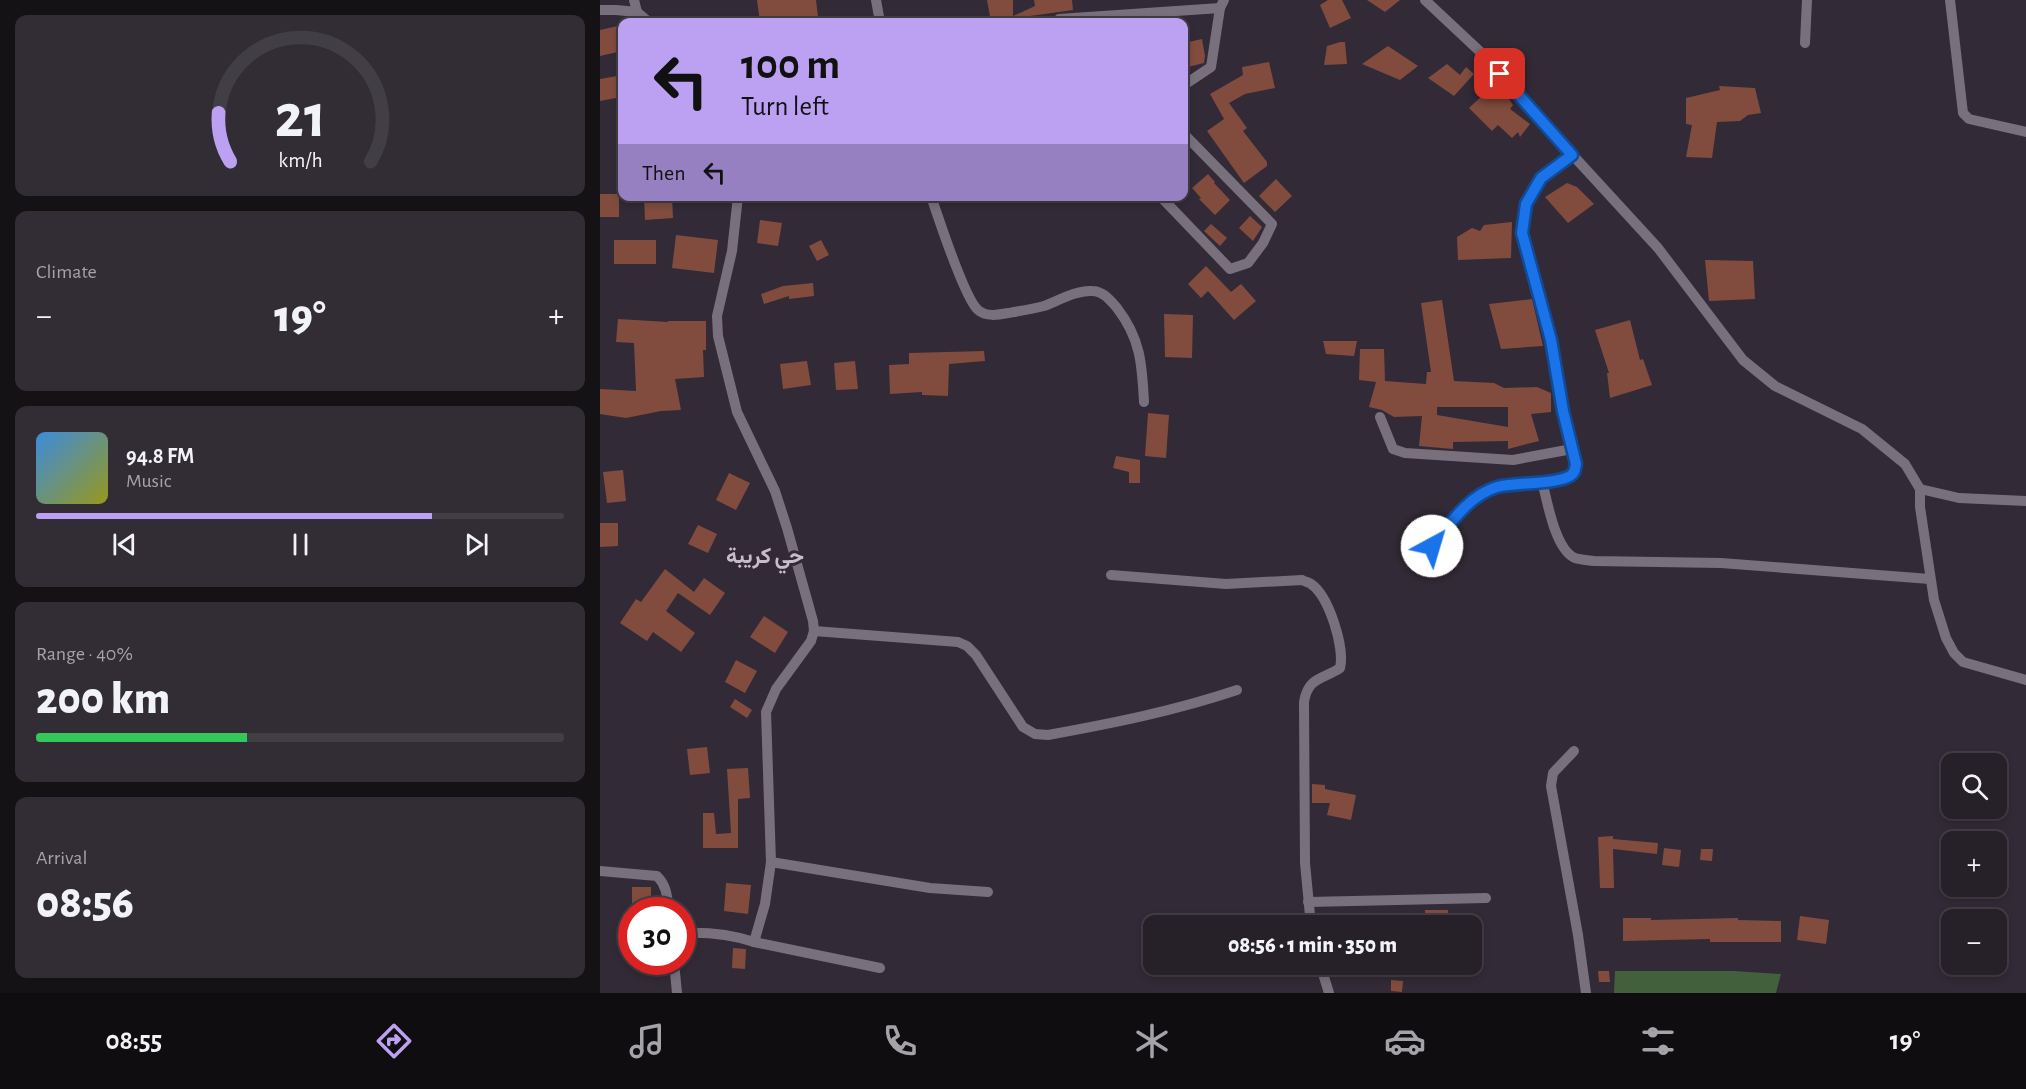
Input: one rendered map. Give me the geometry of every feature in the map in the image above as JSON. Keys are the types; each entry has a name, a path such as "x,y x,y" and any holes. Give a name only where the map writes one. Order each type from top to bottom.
{"street":[{"path":"634,0 637,12"},
{"path":"876,0 879,18"},
{"path":"1425,0 1489,60 1658,248 1743,360 1775,386 1862,429 1905,464 1920,489 1920,507 1930,579 1946,638 1954,653 1963,662 2026,680"},
{"path":"1805,43 1807,0"},
{"path":"1950,0 1963,113 1969,119 2026,132"},
{"path":"1070,18 1222,4 1211,67 1188,82"},
{"path":"600,10 637,12 644,18"},
{"path":"1165,201 1230,269 1248,263 1263,243 1272,224 1188,138"},
{"path":"1432,546 1454,519 1478,496 1495,488 1562,479 1572,475 1575,471 1576,464 1563,411 1551,340 1522,233 1526,204 1541,178 1572,155"},
{"path":"737,201 732,251 717,316 718,336 737,412 775,491 813,621 814,632 805,650 776,689 765,712 771,862 765,904 754,942"},
{"path":"933,201 965,286 974,306 980,312 1000,315 1042,306 1090,290 1100,292 1110,300 1134,333 1141,358 1144,402"},
{"path":"1380,417 1393,449 1405,453 1513,460 1572,449"},
{"path":"1542,481 1557,533 1565,550 1574,558 1594,561 1721,563 1930,579"},
{"path":"1920,489 1959,498 2026,501"},
{"path":"1111,575 1227,584 1302,580 1311,584 1318,592 1336,628 1342,661 1340,668 1311,684 1304,702 1305,863 1310,915"},
{"path":"814,632 958,642 967,646 976,654 1023,727 1035,734 1048,735 1137,718 1187,707 1237,690"},
{"path":"1574,751 1553,773 1551,786 1586,993"},
{"path":"771,862 930,888 988,892"},
{"path":"600,871 657,876 663,882 667,897"},
{"path":"1308,902 1486,898"},
{"path":"696,933 739,937 880,968"},
{"path":"675,975 677,993"},
{"path":"1323,975 1329,993"}],"green space":[{"path":"1615,971 1734,971 1781,974 1776,993 1614,993"}],"building":[{"path":"757,0 816,0 818,17 759,18"},
{"path":"987,0 1013,0 1013,16 1035,6 1034,0 1072,0 1073,10 1030,16 1031,18 990,18"},
{"path":"1328,0 1342,0 1351,18 1330,28 1320,5"},
{"path":"1367,0 1400,0 1385,12"},
{"path":"618,26 618,52 600,56 600,30"},
{"path":"1202,39 1204,63 1188,67 1188,42"},
{"path":"1345,42 1347,64 1324,65 1327,46"},
{"path":"1388,46 1418,66 1400,80 1362,64"},
{"path":"1269,62 1275,88 1245,94 1229,103 1247,128 1243,131 1267,162 1267,166 1244,183 1207,131 1224,119 1210,94 1243,75 1242,67"},
{"path":"1447,64 1460,75 1466,67 1474,74 1454,96 1428,78"},
{"path":"617,76 618,98 600,101 600,79"},
{"path":"1719,86 1755,88 1761,113 1748,115 1740,121 1717,122 1712,158 1686,157 1692,125 1686,124 1686,98 1720,90"},
{"path":"1502,89 1513,105 1510,109 1530,124 1520,137 1518,132 1512,138 1498,125 1492,131 1469,108 1486,92 1493,97"},
{"path":"1208,174 1230,200 1215,215 1199,199 1201,198 1192,188"},
{"path":"1276,179 1292,196 1275,212 1259,196"},
{"path":"1567,183 1577,187 1594,204 1568,223 1545,197"},
{"path":"600,194 618,194 619,217 600,217"},
{"path":"644,201 672,201 673,218 645,220"},
{"path":"1250,216 1262,227 1253,241 1239,228"},
{"path":"760,220 782,223 778,246 757,243"},
{"path":"1512,222 1511,258 1458,260 1457,237 1472,228 1480,231 1484,225"},
{"path":"1211,224 1227,238 1220,246 1204,231"},
{"path":"676,235 718,240 714,273 672,268"},
{"path":"614,240 656,240 656,264 614,264"},
{"path":"821,240 829,255 817,261 809,246"},
{"path":"1705,260 1753,261 1755,299 1709,301"},
{"path":"1206,266 1231,292 1241,284 1256,301 1234,320 1208,291 1201,298 1188,284"},
{"path":"813,283 814,296 789,299 789,296 764,304 761,294 783,286"},
{"path":"1532,299 1543,346 1501,349 1489,304"},
{"path":"1442,300 1454,381 1494,383 1504,388 1537,387 1551,393 1551,412 1531,414 1539,441 1508,449 1508,441 1453,442 1453,449 1419,446 1422,416 1394,417 1382,410 1369,407 1376,382 1359,380 1360,349 1384,349 1385,381 1426,384 1427,372 1431,372 1421,303","holes":["1437,407 1508,407 1508,427 1437,415"]},
{"path":"1164,314 1193,315 1192,358 1165,357"},
{"path":"618,319 668,322 706,321 706,350 703,350 704,377 675,379 681,410 661,411 626,418 600,414 600,389 636,391 634,343 616,342"},
{"path":"1630,320 1640,360 1643,359 1652,385 1610,398 1607,373 1609,373 1595,330"},
{"path":"1323,341 1357,341 1354,356 1326,354"},
{"path":"984,351 985,361 949,364 948,396 922,395 922,392 890,394 889,365 909,364 909,353"},
{"path":"807,361 811,385 783,389 780,364"},
{"path":"855,361 858,389 836,390 834,363"},
{"path":"1148,413 1169,415 1166,458 1145,456"},
{"path":"1116,456 1140,460 1140,483 1129,483 1129,472 1113,468"},
{"path":"623,470 626,501 607,503 603,472"},
{"path":"729,473 750,483 736,510 716,500"},
{"path":"600,523 618,523 618,546 600,547"},
{"path":"698,525 717,534 708,553 688,544"},
{"path":"665,569 694,592 704,578 725,593 710,615 678,593 666,611 695,633 681,652 653,632 647,641 620,623 636,599 641,602"},
{"path":"764,616 788,632 775,653 750,637"},
{"path":"736,660 757,671 745,693 725,682"},
{"path":"735,699 752,710 747,718 730,707"},
{"path":"707,747 710,773 690,775 687,749"},
{"path":"748,768 750,798 738,799 738,848 703,848 703,813 714,813 716,834 731,833 727,769"},
{"path":"1312,784 1325,785 1325,789 1356,795 1351,820 1327,815 1330,803 1312,803"},
{"path":"1613,836 1613,839 1658,843 1657,854 1613,849 1614,888 1600,888 1598,837"},
{"path":"1664,848 1681,850 1679,867 1662,865"},
{"path":"1701,849 1713,849 1712,861 1700,860"},
{"path":"726,883 751,885 748,914 724,911"},
{"path":"632,887 651,887 651,897 632,897"},
{"path":"1425,910 1448,910 1448,915 1425,915"},
{"path":"1800,916 1829,920 1826,944 1797,940"},
{"path":"1623,918 1651,918 1651,920 1738,918 1738,920 1781,921 1781,942 1710,942 1710,939 1623,941"},
{"path":"733,948 746,949 745,969 732,968"},
{"path":"1598,971 1609,971 1610,982 1599,982"},
{"path":"1391,980 1403,981 1402,992 1391,991"}],"district":[{"name":"حي كريبة","path":"765,556"}],"route":[{"path":"1432,546 1454,519 1478,496 1495,488 1519,483 1562,479 1572,475 1575,471 1576,464 1563,411 1551,340 1522,233 1526,204 1541,178 1572,155 1500,74"}]}
